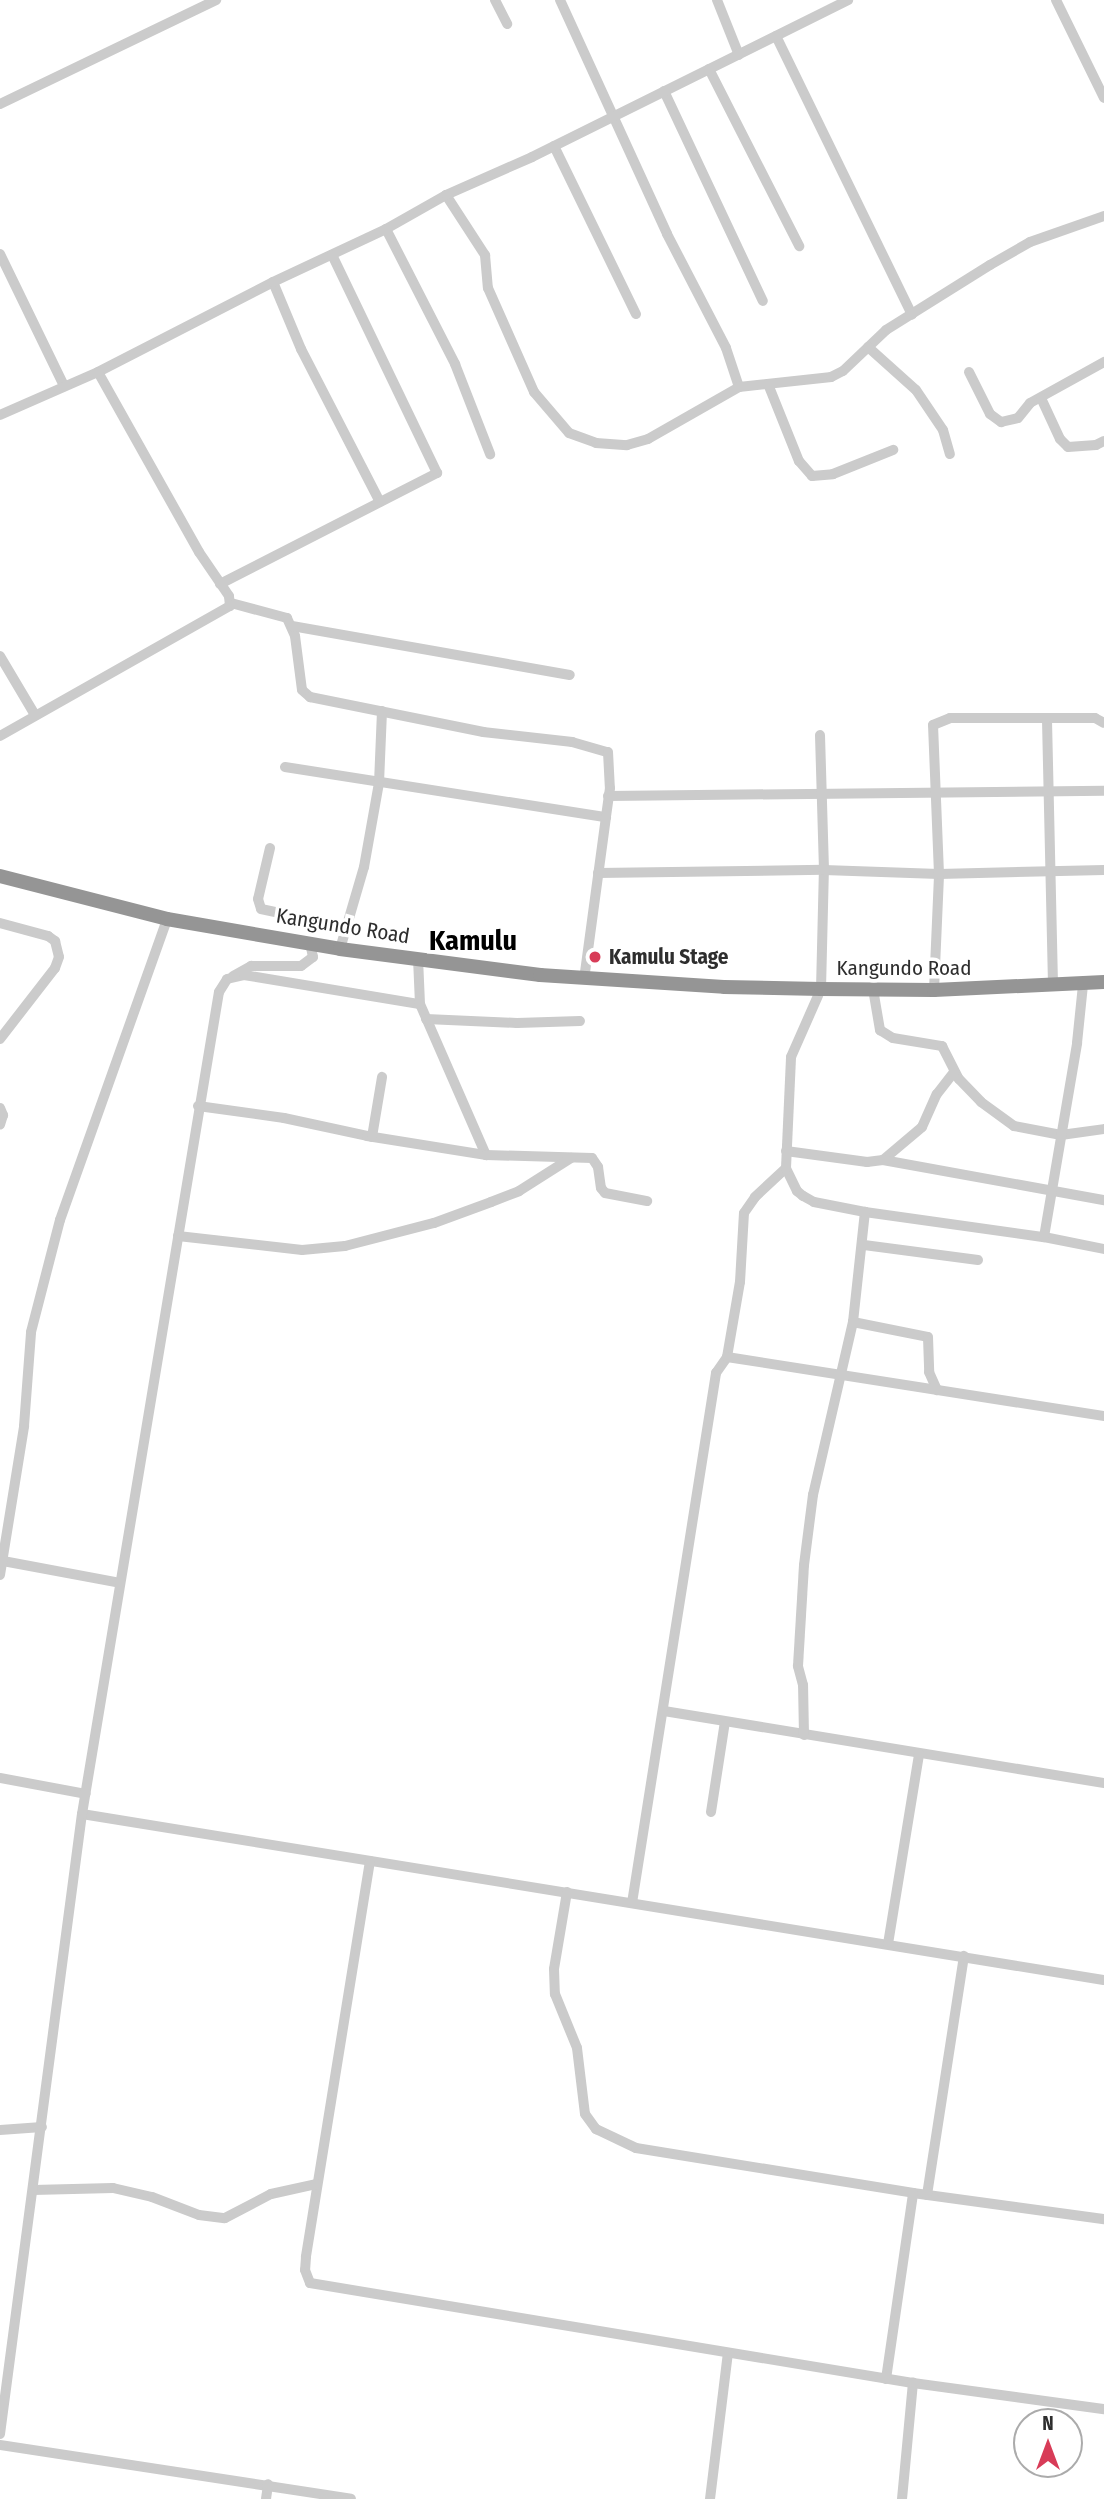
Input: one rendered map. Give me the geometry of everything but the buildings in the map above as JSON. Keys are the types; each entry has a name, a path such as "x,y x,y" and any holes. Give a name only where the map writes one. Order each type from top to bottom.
{"highway":[{"name":"Kangundo Road","path":"0,876 167,919 340,948 584,979 821,989 934,990 1104,982"}],"street":[{"path":"0,104 216,0"},
{"path":"495,0 507,24"},
{"path":"560,0 667,234 721,337 739,387"},
{"path":"717,0 739,55"},
{"path":"0,415 98,372 273,282 386,229 446,195 554,146 848,0"},
{"path":"1056,0 1104,98"},
{"path":"776,36 912,315"},
{"path":"709,69 799,246"},
{"path":"664,91 763,301"},
{"path":"554,146 636,314"},
{"path":"446,195 485,255 488,288 534,392 569,433 596,443 627,445 648,439 739,387 831,377 843,371 886,330 1030,243 1104,216"},
{"path":"386,229 454,364 491,454"},
{"path":"0,254 64,386"},
{"path":"220,584 436,476 438,469 391,384 332,255"},
{"path":"273,282 301,349 380,502"},
{"path":"868,347 916,390 943,430 950,454"},
{"path":"969,372 990,414 1001,422 1018,418 1030,403 1104,362"},
{"path":"98,372 199,552 231,603 281,615 292,626 305,694 483,732 603,749 610,756 606,817 584,979"},
{"path":"768,384 799,461 813,477 833,474 893,450"},
{"path":"1041,398 1060,439 1068,447 1088,447 1104,441"},
{"path":"0,736 227,609 231,603"},
{"path":"292,626 570,674"},
{"path":"0,656 36,715"},
{"path":"340,948 364,867 379,783 382,711"},
{"path":"934,990 939,874 933,725 939,720 950,718 1095,718 1104,723"},
{"path":"1047,720 1048,870 1053,986"},
{"path":"820,735 824,870 821,989 792,1057 786,1168 797,1191 814,1202 865,1212 1044,1237 1104,1249"},
{"path":"285,767 606,817"},
{"path":"608,796 937,795 1104,791"},
{"path":"270,848 258,899 261,909 346,928"},
{"path":"598,873 824,870 939,874 1104,870"},
{"path":"0,1575 24,1426 34,1319 60,1220 167,919"},
{"path":"0,923 48,936 55,941 59,957 55,968 0,1039"},
{"path":"0,2434 82,1814 219,992 222,984 251,966 301,966 313,957 310,943"},
{"path":"418,959 420,1004 486,1155"},
{"path":"233,976 420,1004"},
{"path":"1044,1237 1077,1043 1083,985"},
{"path":"873,989 880,1030 893,1038 938,1044 945,1050 954,1072 981,1102 1014,1126 1061,1135 1104,1129"},
{"path":"426,1019 517,1023 579,1021"},
{"path":"883,1160 922,1127 937,1094 954,1072"},
{"path":"372,1137 382,1077"},
{"path":"198,1106 284,1118 372,1137 486,1155 528,1159 592,1158 598,1167 601,1188 605,1193 647,1201"},
{"path":"0,1108 3,1115 0,1125"},
{"path":"786,1151 867,1162 883,1160 1104,1200"},
{"path":"178,1236 302,1250 345,1246 434,1223 491,1202 519,1191 573,1157"},
{"path":"632,1903 716,1373 727,1357 740,1282 744,1213 755,1197 786,1168"},
{"path":"804,1735 803,1685 798,1666 804,1565 813,1495 843,1375 853,1322 865,1212"},
{"path":"863,1245 978,1260"},
{"path":"853,1322 928,1337 929,1372 937,1390"},
{"path":"727,1357 1104,1416"},
{"path":"2,1560 120,1583"},
{"path":"664,1711 919,1755 1104,1783"},
{"path":"711,1812 725,1721"},
{"path":"888,1944 919,1755"},
{"path":"0,1778 86,1794"},
{"path":"82,1814 1104,1980"},
{"path":"370,1861 317,2184 306,2278 316,2285 886,2379 1104,2409"},
{"path":"567,1892 554,1969 555,1994 577,2048 586,2114 596,2129 636,2148 927,2195 1104,2219"},
{"path":"927,2195 964,1956"},
{"path":"0,2130 42,2127"},
{"path":"33,2190 113,2188 152,2197 199,2215 225,2218 271,2194 317,2184"},
{"path":"886,2379 914,2193"},
{"path":"710,2499 728,2353"},
{"path":"902,2499 914,2383"},
{"path":"0,2445 268,2484 351,2499"},
{"path":"266,2499 268,2484"}],"place":[{"name":"Kamulu Stage","path":"595,957"}],"district":[{"name":"Kamulu","path":"473,941"}]}
